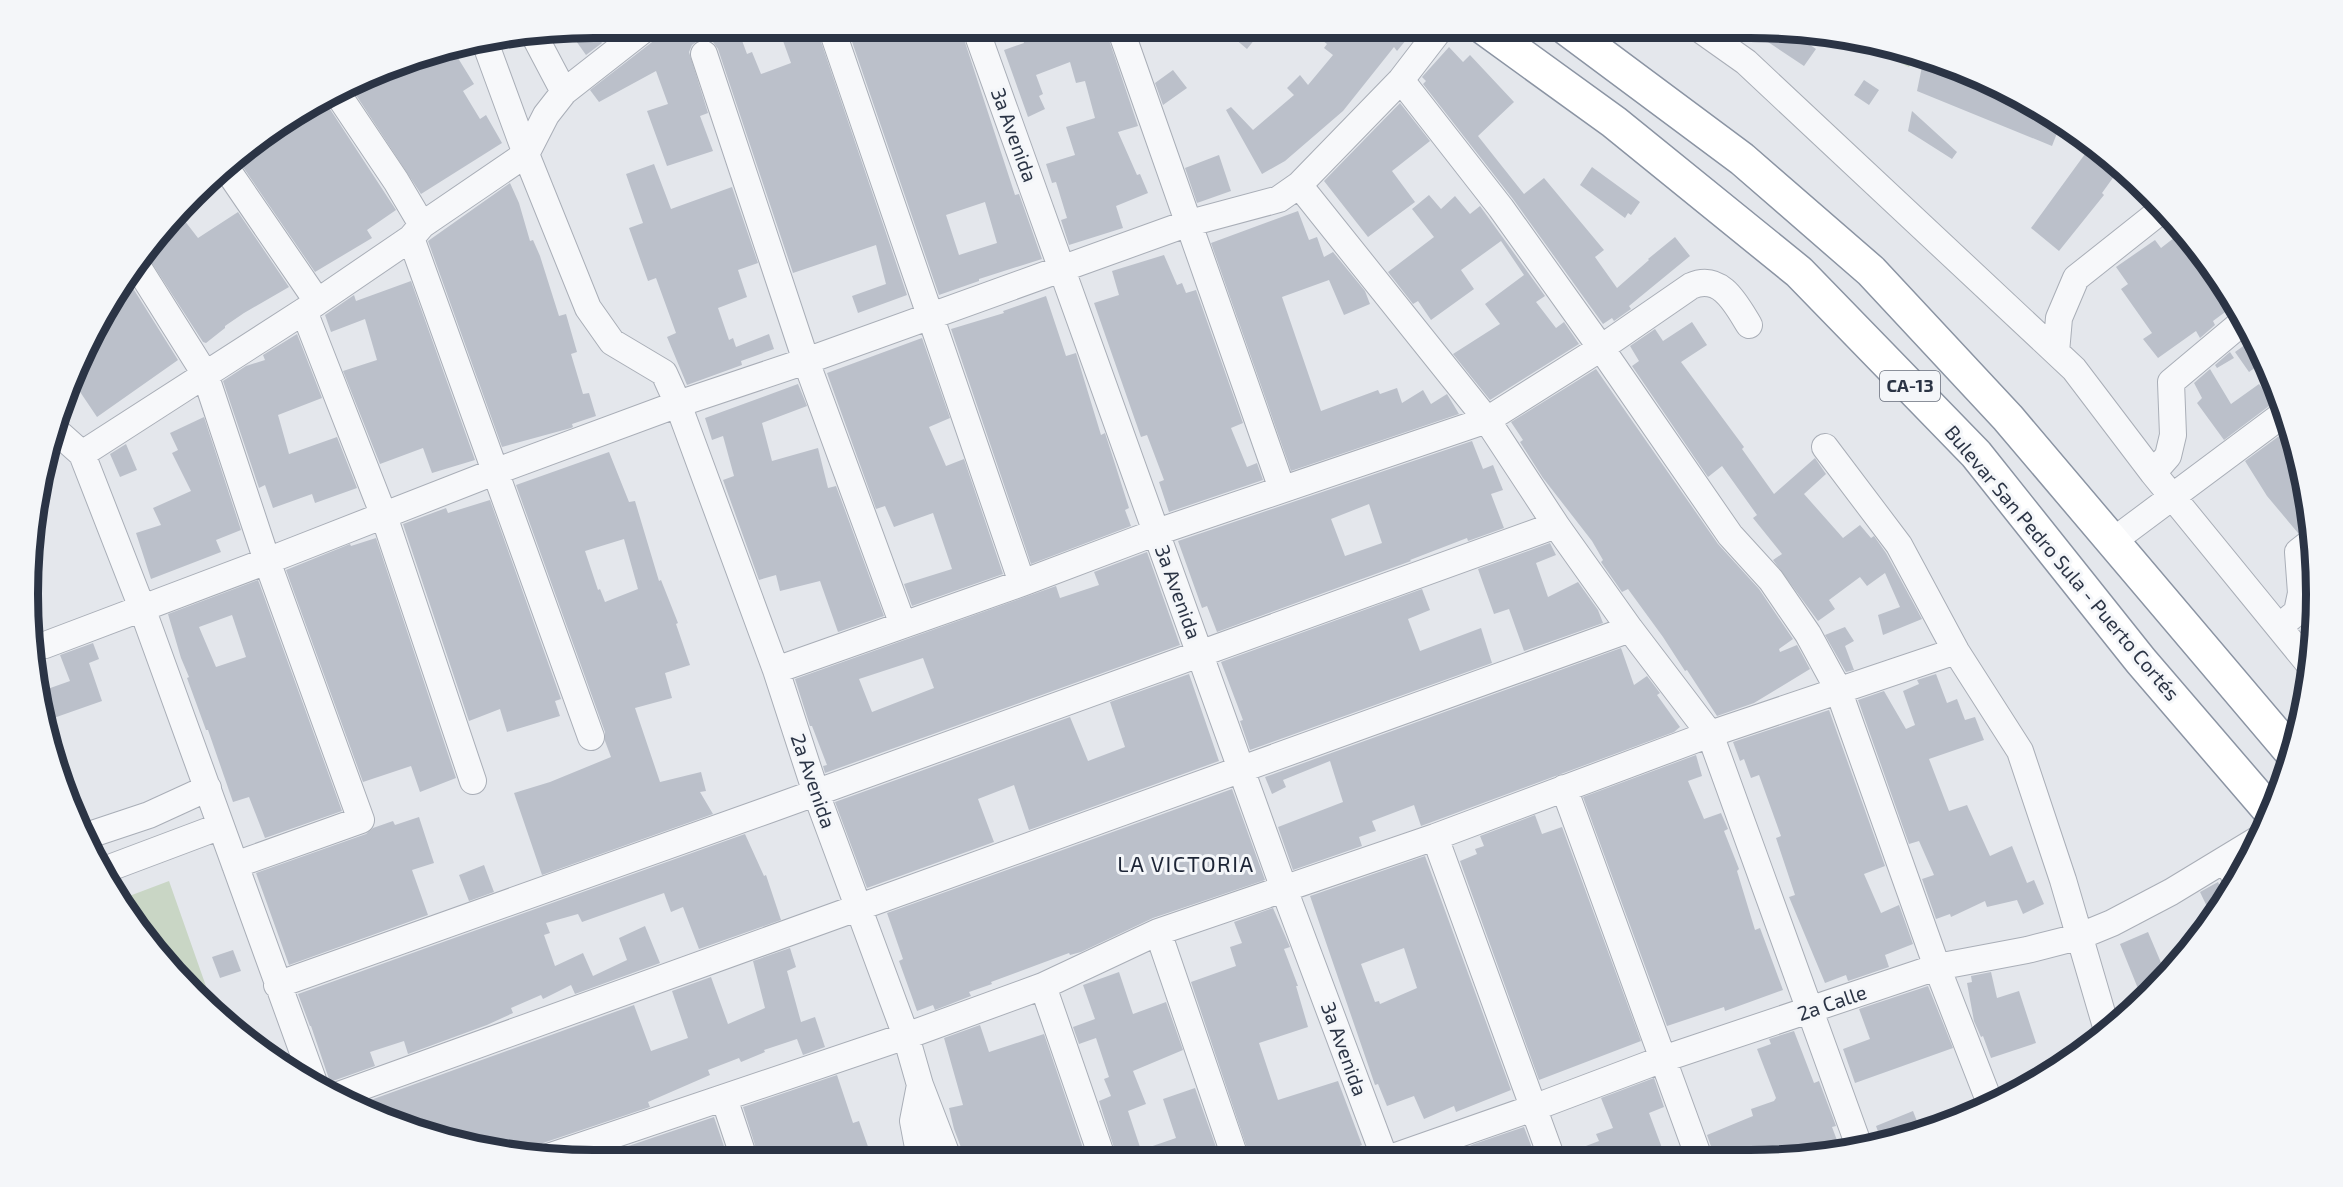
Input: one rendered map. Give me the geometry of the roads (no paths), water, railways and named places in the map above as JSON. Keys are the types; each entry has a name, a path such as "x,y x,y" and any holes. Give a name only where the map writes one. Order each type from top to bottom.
{"highway":[{"name":"Bulevar San Pedro Sula - Puerto Cortés","path":"1498,38 1614,122 1799,272 1976,454 2141,661 2264,804"},
{"name":"CA-13","path":"1579,38 1742,159 1871,271 2008,418 2285,744"}],"street":[{"path":"82,454 311,306 526,154 546,115 564,92 633,38"},
{"path":"835,38 1022,583"},
{"name":"3a Avenida","path":"979,38 1284,889 1382,1150"},
{"path":"1123,38 1282,489"},
{"path":"45,645 497,471 678,405 1188,224 1279,199 1299,185 1401,80 1433,38"},
{"path":"1712,38 1746,62 2074,369 2172,496 2302,655"},
{"path":"536,41 564,92"},
{"name":"2a Avenida","path":"487,48 526,154 588,308 612,342 664,373 678,405 776,669 816,793 906,1036 920,1085 945,1150"},
{"path":"704,54 806,361 903,625"},
{"path":"1401,80 1501,208 1730,535 1771,579 1808,634 1838,689 1937,967 1987,1096"},
{"path":"341,99 396,181 417,231 497,471 591,737"},
{"path":"229,173 311,306 474,781"},
{"path":"1299,185 1487,420 1556,525 1630,629 1710,734 1857,1139"},
{"path":"2056,352 2059,318 2076,278 2156,214"},
{"path":"141,271 205,374 267,561 361,820 236,865"},
{"path":"776,669 1022,583 1157,532 1487,420 1601,348 1699,282 1718,285 1731,297 1749,325"},
{"path":"2154,473 2168,456 2173,435 2170,382 2237,327"},
{"path":"2113,541 2277,419"},
{"path":"61,435 82,454 142,608 310,1072"},
{"path":"1825,447 1899,545 1956,651 2020,751 2063,879 2104,1022"},
{"path":"277,985 1556,525"},
{"path":"2279,627 2297,612 2301,593 2298,552 2303,548"},
{"path":"348,1092 1630,629"},
{"path":"611,1148 724,1098 1043,987 1158,932 1435,837 1710,734 1956,651"},
{"path":"93,834 149,815 208,788"},
{"path":"1564,788 1696,1150"},
{"path":"110,868 221,826"},
{"path":"1435,837 1549,1150"},
{"name":"2a Calle","path":"1413,1150 1663,1059 1937,967 2027,950 2078,937 2231,869"},
{"path":"1158,932 1233,1150"},
{"path":"1043,987 1100,1150"},
{"path":"918,1150 913,1121 920,1085"},
{"path":"724,1098 741,1150"}],"district":[{"name":"LA VICTORIA","path":"1186,864"}]}
